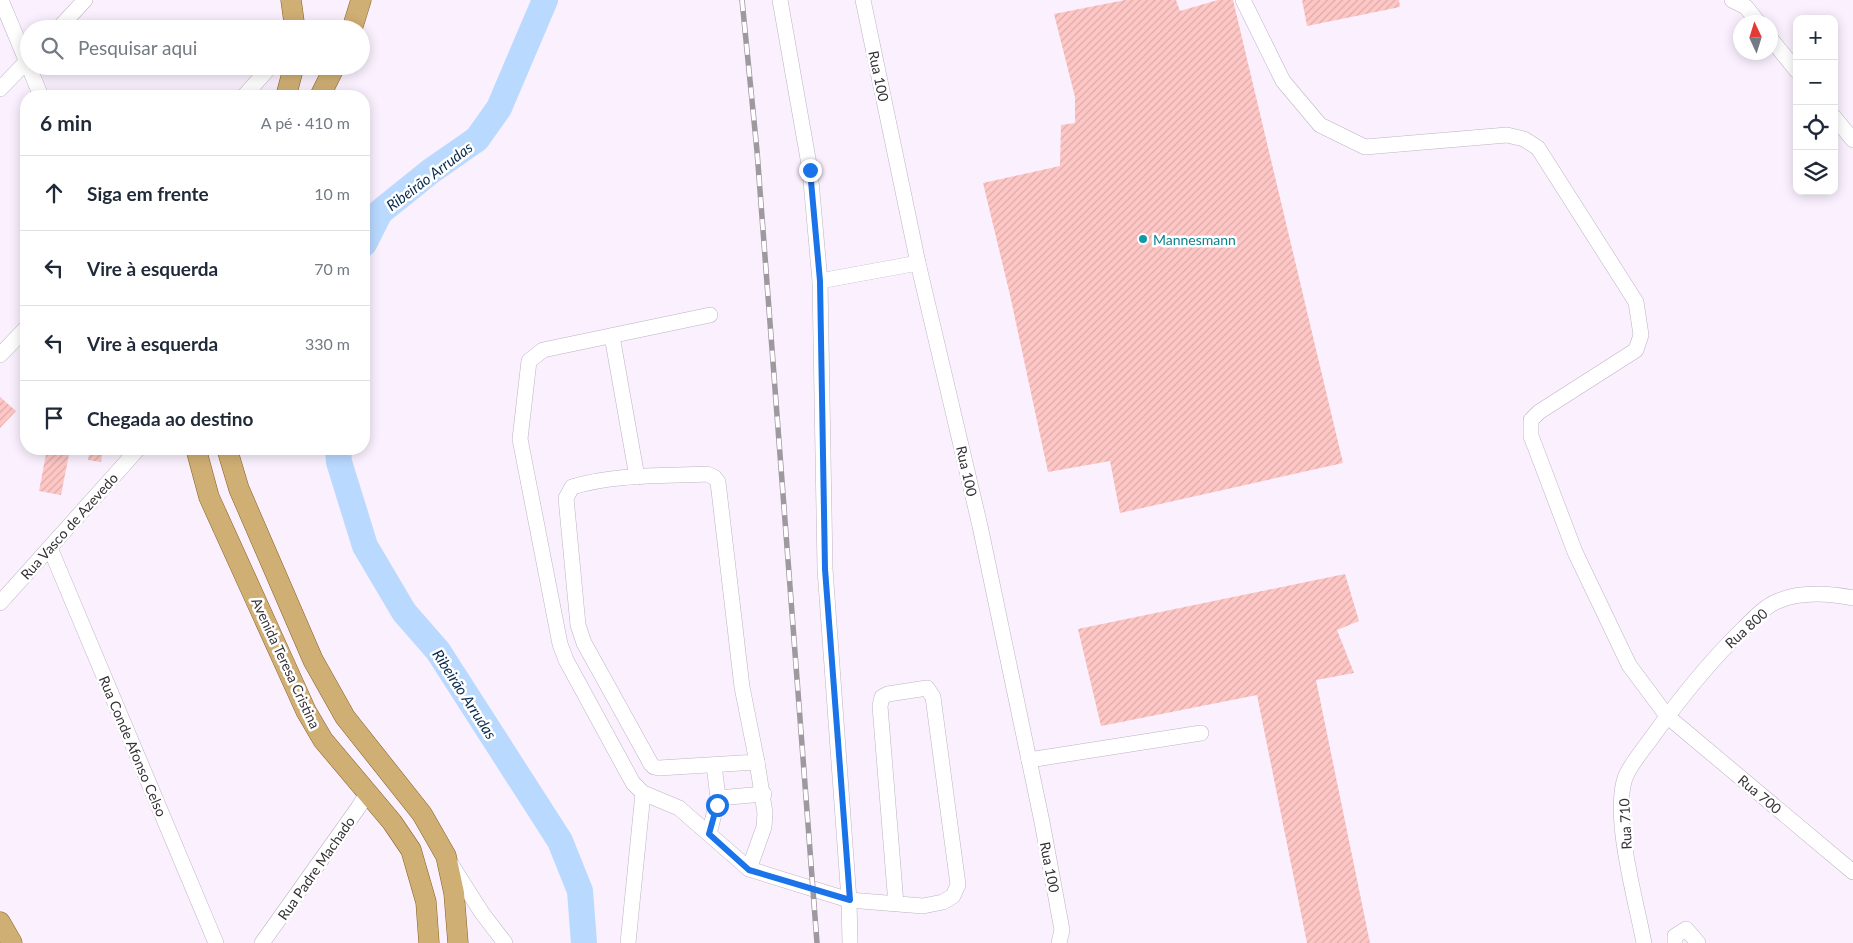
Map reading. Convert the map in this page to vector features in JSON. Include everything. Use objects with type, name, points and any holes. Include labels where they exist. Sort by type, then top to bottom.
[{"type":"main road","points":[[291,0],[294,20]]},
{"type":"main road","points":[[355,20],[361,0]]},
{"type":"main road","points":[[288,90],[292,75]]},
{"type":"main road","points":[[323,90],[330,75]]},
{"type":"main road","name":"Avenida Teresa Cristina","points":[[198,455],[209,497],[306,711],[323,740],[368,792],[411,850],[426,902],[429,943]]},
{"type":"main road","name":"Avenida Teresa Cristina","points":[[229,455],[239,489],[313,660],[345,717],[422,814],[446,856],[454,893],[458,943]]},
{"type":"main road","points":[[0,922],[12,943]]},
{"type":"street","points":[[2,0],[20,44]]},
{"type":"street","points":[[66,20],[85,0]]},
{"type":"street","points":[[780,0],[810,170],[820,281],[825,569],[850,900],[850,943]]},
{"type":"street","name":"Rua 100","points":[[863,0],[918,263],[982,536],[1029,760],[1062,930],[1059,943]]},
{"type":"street","name":"Rua 700","points":[[1243,0],[1283,81],[1320,125],[1364,147],[1507,135],[1524,138],[1538,148],[1636,302],[1641,334],[1636,350],[1540,412],[1531,420],[1531,436],[1575,552],[1628,665],[1667,716],[1853,872]]},
{"type":"street","points":[[1732,0],[1746,7],[1752,15]]},
{"type":"street","points":[[1778,48],[1793,66]]},
{"type":"street","points":[[0,89],[20,68]]},
{"type":"street","points":[[32,75],[38,90]]},
{"type":"street","points":[[249,90],[263,75]]},
{"type":"street","points":[[1838,121],[1850,134]]},
{"type":"street","points":[[820,281],[918,263]]},
{"type":"street","points":[[710,315],[544,350],[529,361],[520,439],[560,644],[566,660],[632,783],[643,794],[679,808],[749,870],[850,900],[896,904],[923,906],[943,902],[953,896],[958,885],[933,697],[927,688],[888,694],[882,697],[880,706],[896,904]]},
{"type":"street","points":[[0,355],[20,334]]},
{"type":"street","points":[[612,336],[637,477]]},
{"type":"street","name":"Rua Vasco de Azevedo","points":[[0,603],[133,455]]},
{"type":"street","points":[[749,870],[764,827],[764,794],[742,687],[718,482],[714,477],[707,474],[637,477],[583,483],[572,487],[566,498],[578,625],[584,643],[654,768],[757,762]]},
{"type":"street","name":"Rua Conde Afonso Celso","points":[[50,548],[216,943]]},
{"type":"street","name":"Rua 800","points":[[1667,716],[1724,648],[1756,617],[1777,601],[1799,595],[1830,594],[1853,598]]},
{"type":"street","name":"Rua 710","points":[[1644,943],[1623,836],[1621,805],[1625,778],[1667,716]]},
{"type":"street","points":[[1029,760],[1200,733]]},
{"type":"street","points":[[709,834],[718,798],[714,765]]},
{"type":"street","name":"Rua Padre Machado","points":[[262,943],[368,792]]},
{"type":"street","points":[[628,943],[643,794]]},
{"type":"street","points":[[718,798],[764,794]]},
{"type":"street","points":[[446,856],[482,913],[505,943]]},
{"type":"street","points":[[1675,943],[1675,936],[1686,929],[1698,943]]},
{"type":"building","name":"Mannesmann","points":[[1125,0],[1176,0],[1180,11],[1218,0],[1233,0],[1343,463],[1120,513],[1110,461],[1048,472],[1010,295],[983,183],[1060,166],[1061,125],[1075,123],[1075,97],[1054,14]]},
{"type":"building","points":[[1302,0],[1399,0],[1400,7],[1307,26]]},
{"type":"building","points":[[0,397],[16,411],[0,428]]},
{"type":"building","points":[[46,455],[69,455],[61,495],[39,491]]},
{"type":"building","points":[[89,455],[102,455],[101,462],[88,460]]},
{"type":"building","points":[[1345,574],[1359,621],[1337,630],[1354,673],[1316,680],[1370,943],[1307,943],[1257,695],[1101,726],[1078,629]]},
{"type":"waterway","name":"Ribeirão Arrudas","points":[[370,232],[380,212],[431,171],[477,139],[499,108],[545,0]]},
{"type":"waterway","name":"Ribeirão Arrudas","points":[[338,455],[365,546],[404,612],[438,651],[560,841],[580,891],[584,943]]},
{"type":"railway","points":[[742,0],[757,151],[817,943]]},
{"type":"place","name":"Mannesmann","points":[[1143,239]]},
{"type":"route","points":[[717,805],[709,834],[749,870],[850,900],[825,569],[820,281],[810,170]]}]
